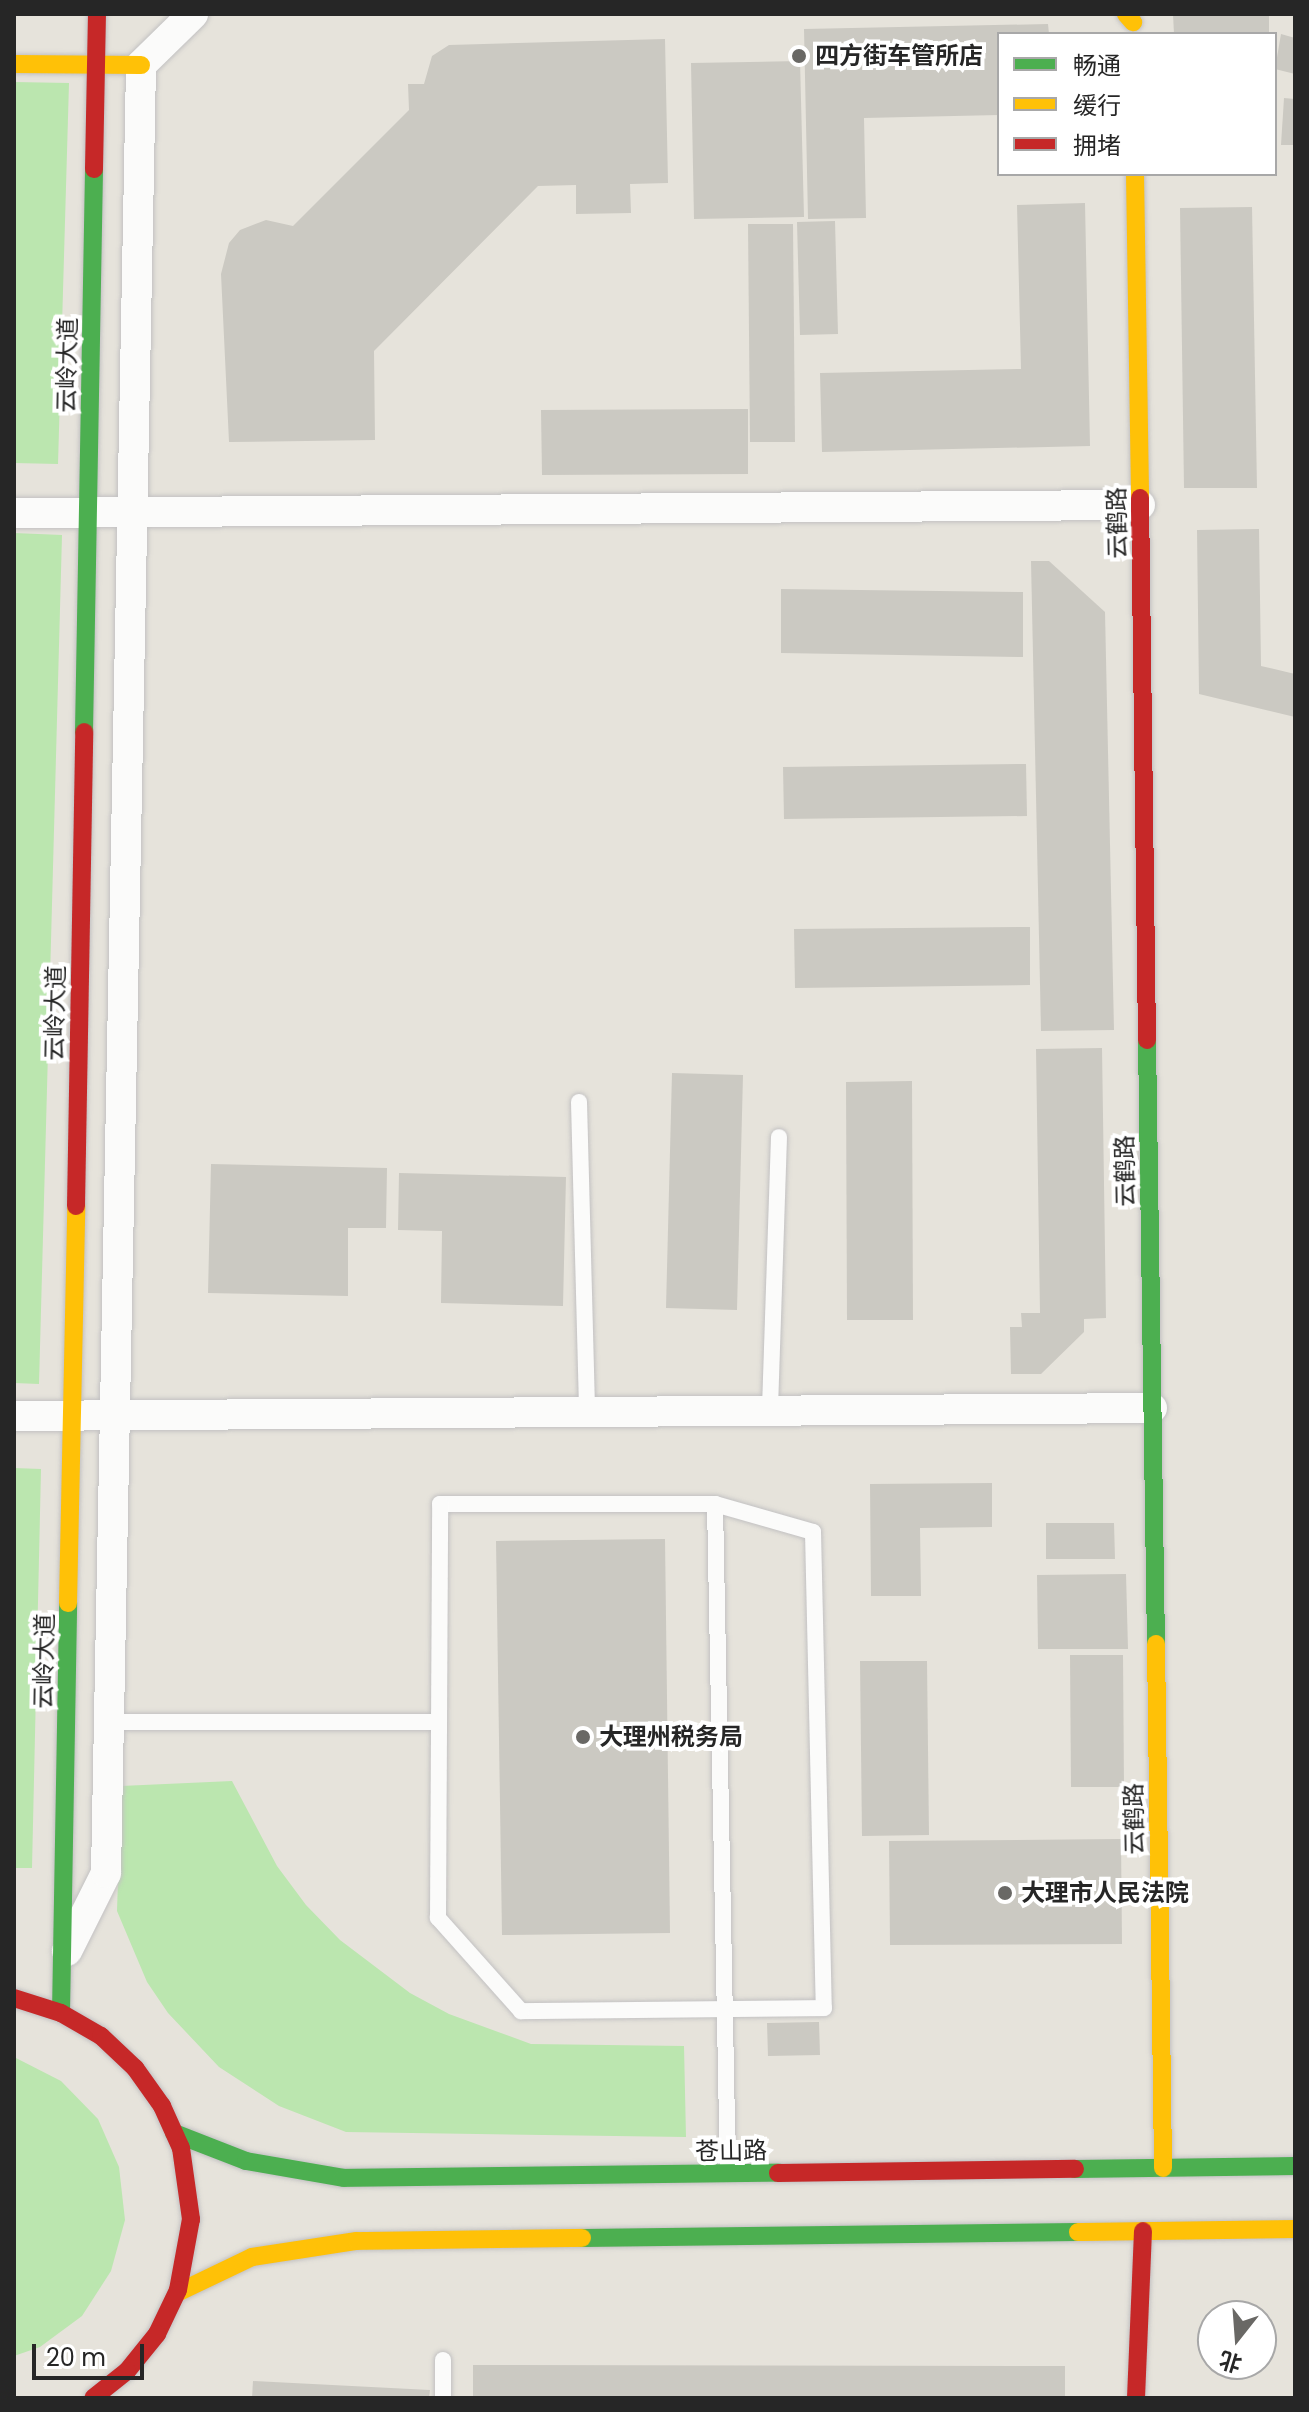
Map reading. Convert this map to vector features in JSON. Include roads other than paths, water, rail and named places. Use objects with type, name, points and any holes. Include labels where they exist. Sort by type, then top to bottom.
[{"type":"street","name":"云岭大道","points":[[61,2013],[97,14]]},
{"type":"street","points":[[14,64],[141,65],[193,14]]},
{"type":"street","points":[[62,1960],[106,1873],[141,65]]},
{"type":"street","name":"云鹤路","points":[[1135,176],[1163,2168]]},
{"type":"street","points":[[14,513],[1140,505]]},
{"type":"street","points":[[14,1416],[770,1408],[1152,1408]]},
{"type":"street","points":[[14,1998],[61,2013],[101,2036],[135,2068],[174,2133],[191,2219],[177,2293],[157,2334],[127,2371],[93,2398]]},
{"type":"street","name":"苍山路","points":[[174,2133],[246,2161],[344,2178],[1295,2166]]},
{"type":"street","points":[[177,2293],[252,2257],[357,2241],[1295,2229]]},
{"type":"street","points":[[1136,2398],[1143,2231]]},
{"type":"lane","points":[[579,1102],[587,1410]]},
{"type":"lane","points":[[770,1408],[779,1137]]},
{"type":"lane","points":[[440,1504],[715,1504],[813,1532],[824,2008],[521,2011],[438,1918],[437,1722],[440,1504]]},
{"type":"lane","points":[[715,1504],[728,2175]]},
{"type":"lane","points":[[109,1722],[437,1722]]},
{"type":"lane","points":[[443,2360],[443,2398]]},
{"type":"place","name":"四方街车管所店","points":[[799,56]]},
{"type":"place","name":"大理州税务局","points":[[583,1737]]},
{"type":"place","name":"大理市人民法院","points":[[1005,1893]]}]
